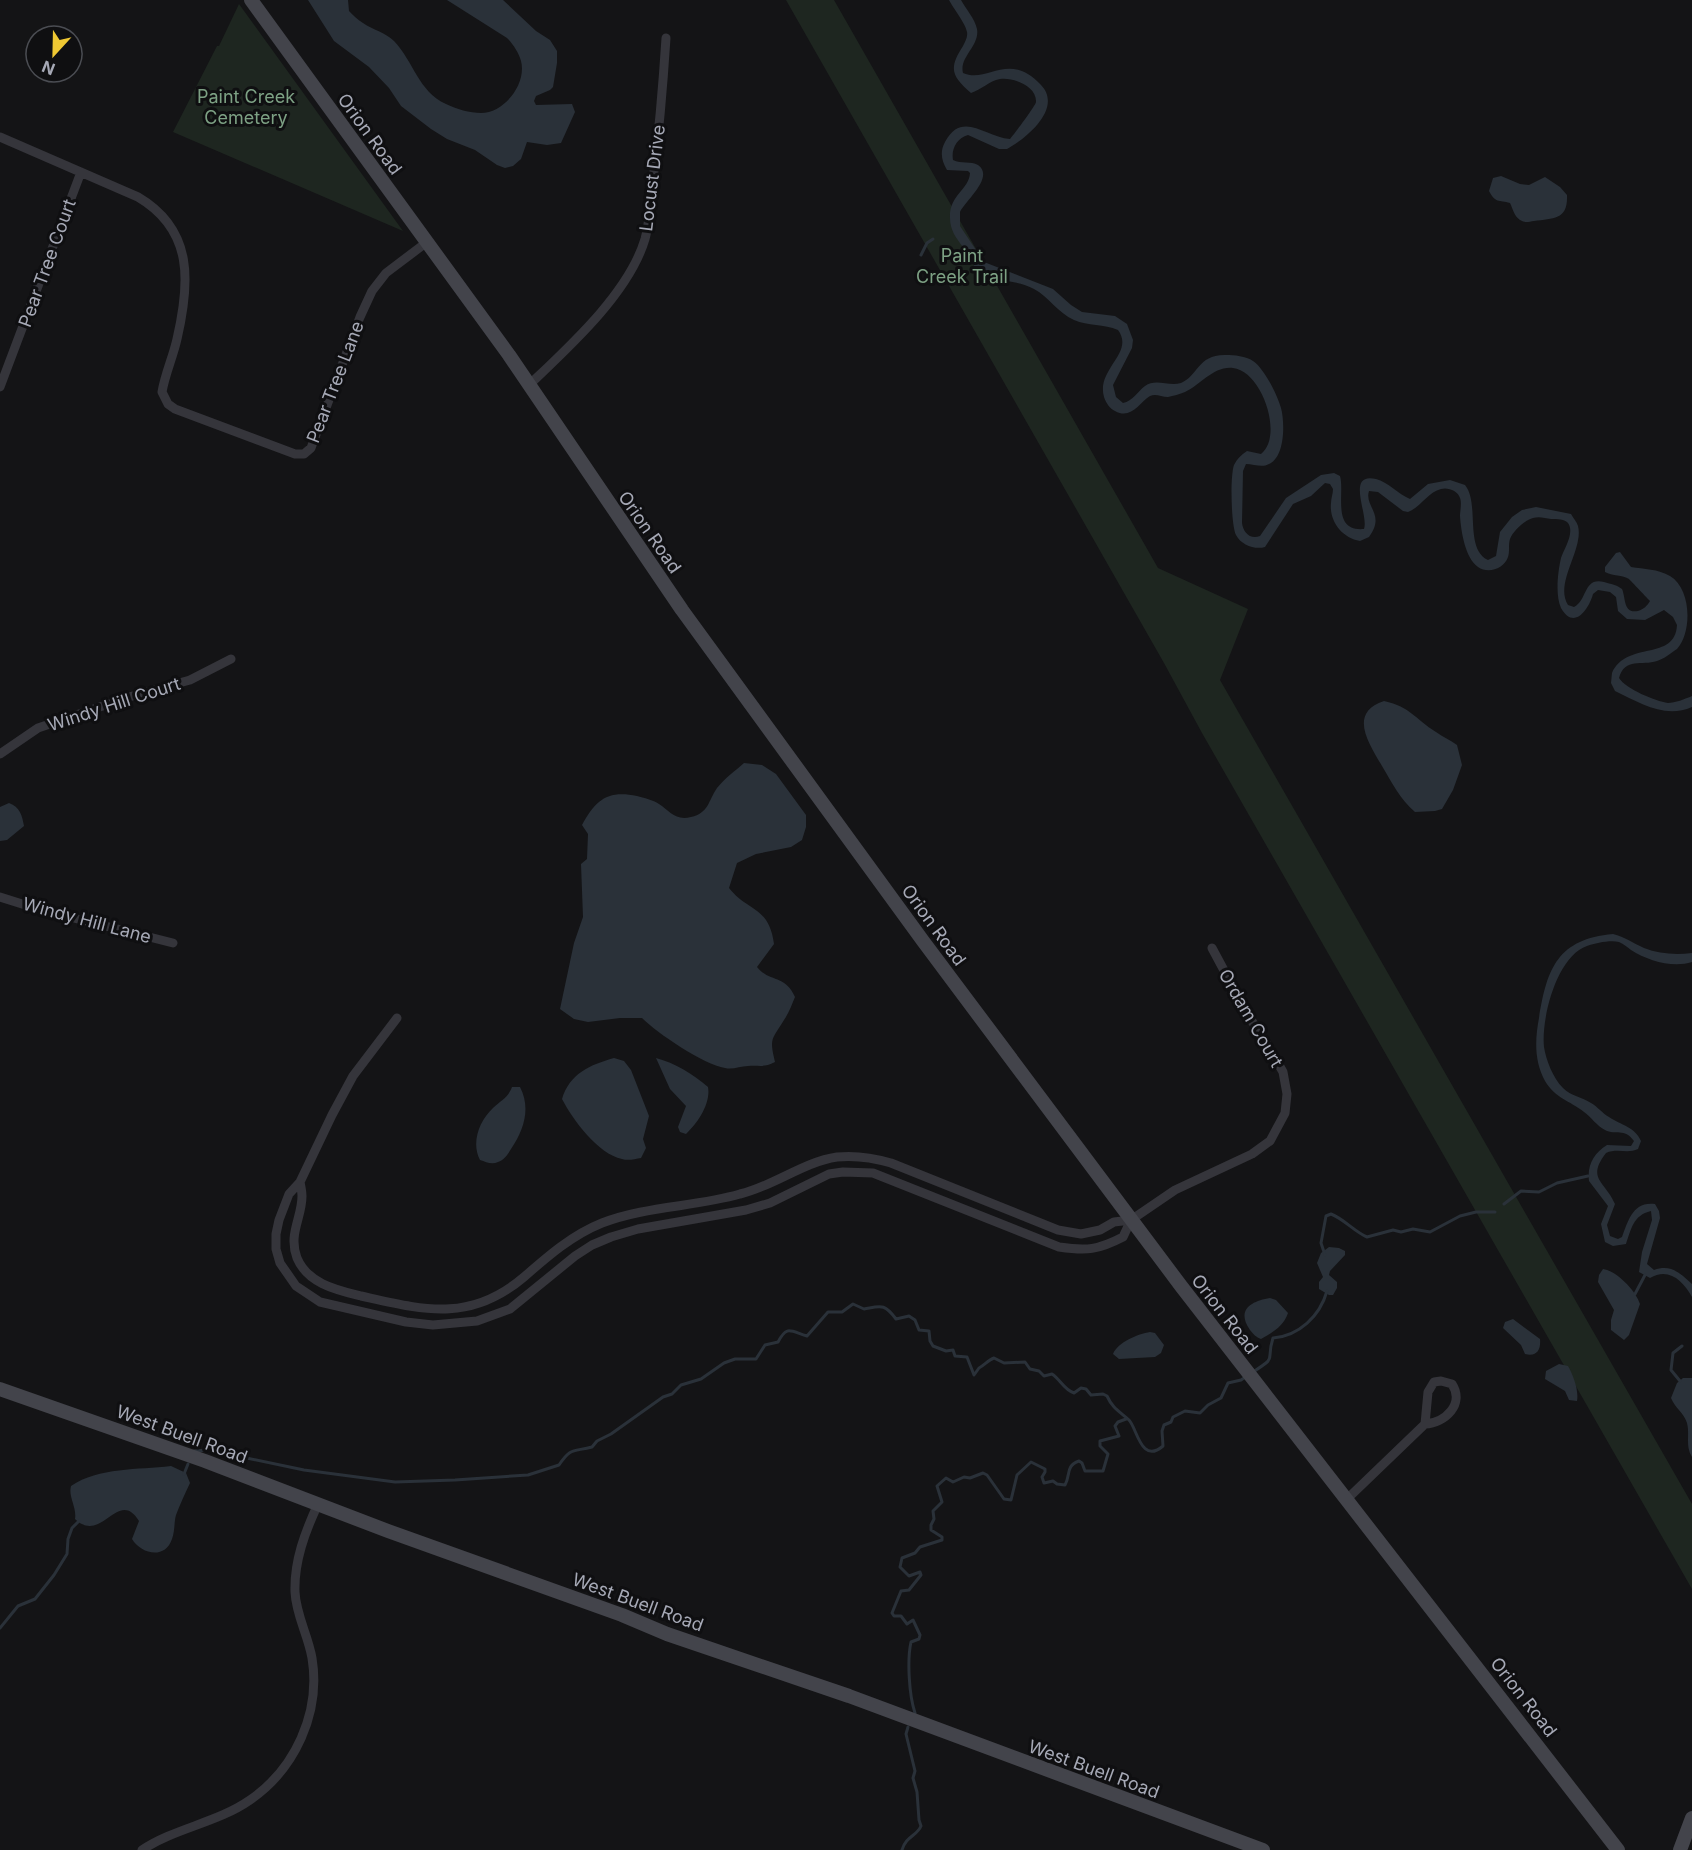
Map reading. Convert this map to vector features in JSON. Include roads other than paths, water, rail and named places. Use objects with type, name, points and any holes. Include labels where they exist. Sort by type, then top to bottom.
[{"type":"main road","name":"Orion Road","points":[[251,0],[529,385],[606,501],[713,653],[930,950],[1131,1220],[1618,1850]]},
{"type":"main road","name":"West Buell Road","points":[[0,1389],[195,1458],[622,1615],[667,1634],[849,1696],[1263,1850]]},
{"type":"main road","points":[[1680,1850],[1692,1818]]},
{"type":"street","name":"Locust Drive","points":[[529,385],[579,338],[614,296],[635,262],[645,239],[657,145],[666,38]]},
{"type":"street","name":"Pear Tree Lane","points":[[0,137],[153,205],[175,232],[182,249],[186,276],[185,299],[177,341],[162,392],[168,404],[175,409],[295,454],[304,454],[311,448],[372,291],[386,273],[427,242]]},
{"type":"street","name":"Pear Tree Court","points":[[0,387],[81,172]]},
{"type":"street","name":"Windy Hill Court","points":[[0,754],[38,728],[129,697],[182,683],[231,659]]},
{"type":"street","name":"Windy Hill Lane","points":[[0,897],[38,909],[173,943]]},
{"type":"street","name":"Ordam Court","points":[[1131,1220],[1175,1190],[1252,1154],[1270,1141],[1285,1113],[1287,1094],[1283,1072],[1248,1015],[1212,948]]},
{"type":"street","points":[[397,1018],[353,1076],[300,1182],[289,1194],[276,1234],[276,1249],[287,1275],[296,1286],[320,1302],[400,1321],[433,1325],[455,1325],[494,1317],[510,1309],[559,1268],[588,1248],[611,1237],[638,1229],[711,1217],[770,1203],[829,1174],[856,1172],[880,1175],[1059,1247],[1084,1251],[1107,1245],[1123,1237],[1131,1220]]},
{"type":"street","points":[[300,1182],[302,1197],[294,1228],[294,1240],[298,1260],[307,1273],[321,1283],[342,1291],[429,1310],[453,1309],[486,1302],[501,1295],[578,1234],[604,1222],[632,1214],[708,1201],[762,1188],[812,1164],[838,1157],[870,1157],[886,1161],[1058,1230],[1081,1234],[1100,1230],[1114,1222],[1131,1220]]},
{"type":"street","points":[[880,1175],[886,1161]]},
{"type":"street","points":[[708,1201],[711,1217]]},
{"type":"street","points":[[1027,1234],[1033,1221]]},
{"type":"street","points":[[1087,1233],[1092,1249]]},
{"type":"street","points":[[578,1234],[588,1248]]},
{"type":"street","points":[[400,1321],[403,1305]]},
{"type":"street","points":[[1346,1500],[1425,1424],[1430,1387],[1434,1382],[1452,1384],[1457,1393],[1455,1406],[1448,1415],[1431,1424],[1425,1424]]},
{"type":"street","points":[[142,1850],[250,1800],[281,1771],[302,1740],[309,1721],[314,1674],[312,1656],[295,1594],[296,1571],[306,1531],[318,1504]]},
{"type":"waterway","points":[[921,255],[927,243],[933,239]]},
{"type":"waterway","points":[[1504,1204],[1521,1191],[1539,1192],[1557,1183],[1588,1176]]},
{"type":"waterway","points":[[1325,1255],[1321,1243],[1326,1216],[1331,1214],[1367,1237],[1393,1230],[1401,1232],[1413,1229],[1430,1232],[1460,1216],[1476,1212],[1495,1212]]},
{"type":"waterway","points":[[1635,1294],[1645,1275]]},
{"type":"waterway","points":[[1253,1372],[1269,1360],[1273,1338],[1291,1333],[1307,1323],[1319,1309],[1327,1291]]},
{"type":"waterway","points":[[194,1451],[208,1450],[304,1470],[395,1482],[528,1475],[559,1465],[573,1451],[592,1447],[597,1441],[611,1434],[663,1397],[672,1394],[681,1385],[701,1379],[724,1363],[735,1359],[756,1359],[765,1345],[778,1342],[787,1331],[807,1336],[828,1312],[842,1312],[853,1304],[864,1309],[885,1308],[896,1319],[909,1316],[915,1320],[919,1330],[929,1331],[933,1346],[946,1351],[953,1350],[955,1356],[967,1357],[974,1375],[979,1368],[994,1358],[1004,1363],[1025,1362],[1030,1369],[1039,1371],[1044,1376],[1052,1374],[1074,1393],[1081,1388],[1086,1389],[1091,1395],[1103,1394],[1129,1420],[1141,1443],[1150,1451],[1156,1451],[1163,1446],[1164,1425],[1171,1422],[1173,1417],[1185,1411],[1200,1413],[1208,1405],[1221,1398],[1228,1383],[1247,1376]]},
{"type":"waterway","points":[[1680,1381],[1671,1370],[1673,1353],[1682,1346]]},
{"type":"waterway","points":[[915,1713],[910,1687],[909,1658],[911,1642],[919,1639],[920,1635],[913,1620],[907,1624],[901,1616],[894,1616],[892,1613],[901,1591],[909,1590],[921,1575],[920,1572],[909,1576],[900,1567],[902,1558],[915,1553],[920,1547],[942,1540],[942,1537],[931,1530],[934,1519],[933,1511],[942,1502],[937,1486],[946,1478],[953,1482],[983,1473],[987,1475],[1004,1499],[1011,1500],[1017,1475],[1031,1462],[1045,1469],[1042,1477],[1044,1483],[1053,1481],[1065,1485],[1070,1468],[1079,1461],[1085,1471],[1103,1471],[1108,1454],[1100,1446],[1100,1441],[1119,1436],[1115,1426],[1126,1419]]},
{"type":"waterway","points":[[184,1474],[188,1464]]},
{"type":"waterway","points":[[0,1628],[18,1606],[35,1599],[54,1575],[67,1554],[68,1539],[72,1528],[79,1521]]},
{"type":"waterway","points":[[902,1850],[906,1842],[921,1826],[913,1778],[915,1771],[906,1734],[908,1727]]},
{"type":"park label","name":"Paint Creek Cemetery","points":[[246,106]]},
{"type":"park label","name":"Paint Creek Trail","points":[[962,265]]}]
